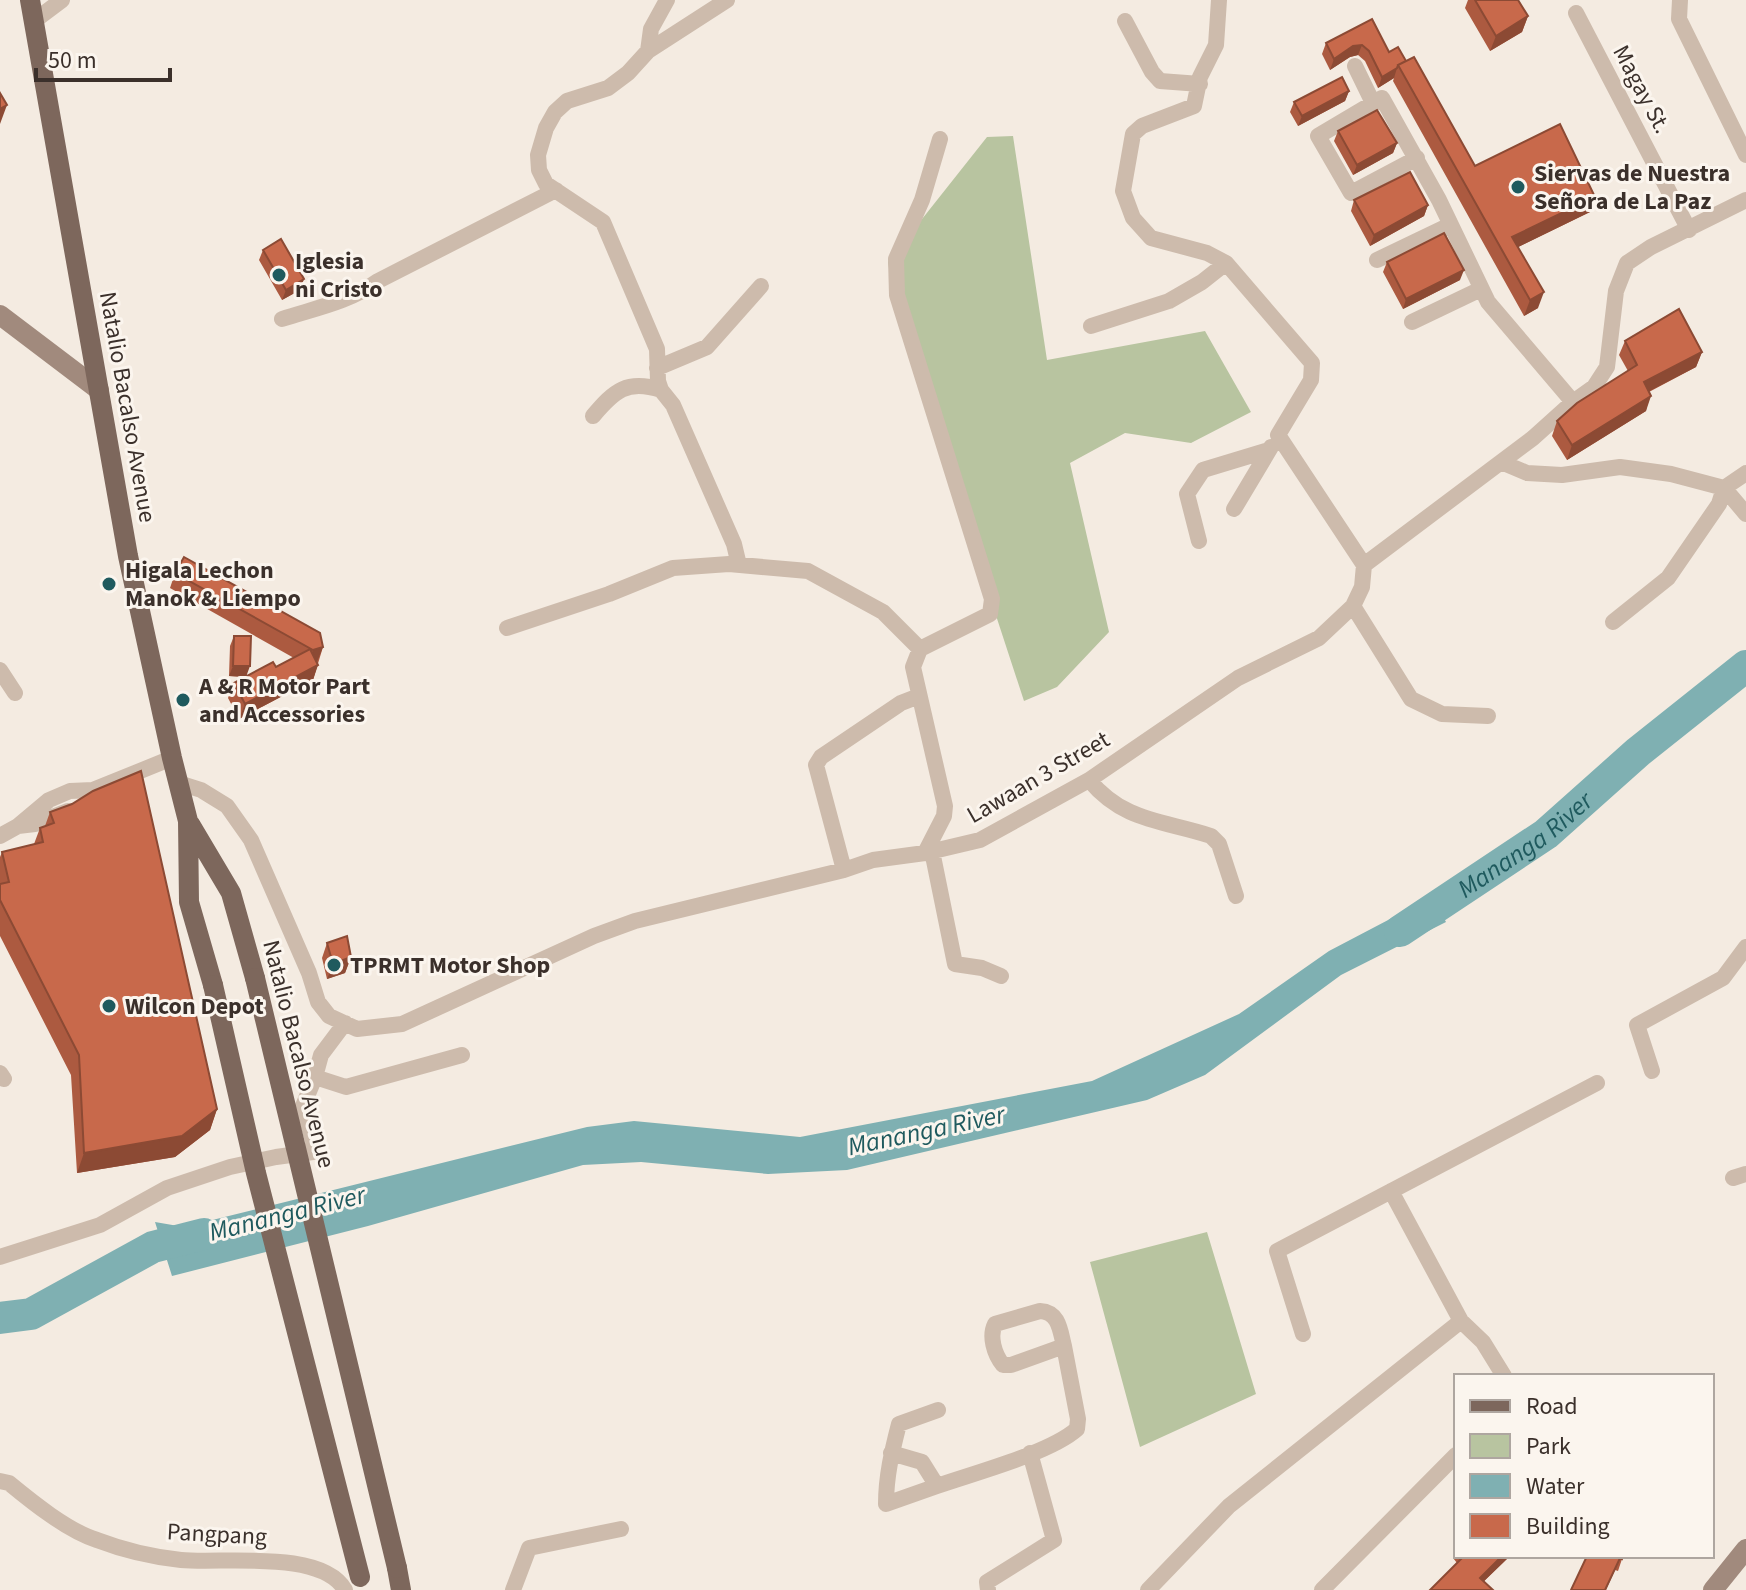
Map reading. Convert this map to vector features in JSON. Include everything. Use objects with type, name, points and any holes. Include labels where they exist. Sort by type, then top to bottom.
[{"type":"main road","name":"Natalio Bacalso Avenue","points":[[30,0],[128,556],[188,821],[189,902],[213,985],[356,1586]]},
{"type":"main road","name":"Natalio Bacalso Avenue","points":[[188,821],[231,893],[255,978],[401,1590]]},
{"type":"street","points":[[34,21],[62,0]]},
{"type":"street","points":[[648,51],[651,29],[667,0]]},
{"type":"street","points":[[727,0],[648,51],[628,73],[608,88],[567,101],[555,112],[546,128],[538,155],[539,170],[546,184],[603,222],[657,349],[661,390],[673,405],[734,544],[739,565]]},
{"type":"street","points":[[1219,0],[1216,45],[1200,77],[1194,106],[1142,126],[1133,134],[1123,191],[1133,218],[1151,238],[1207,253],[1226,263],[1312,363],[1311,380],[1234,509]]},
{"type":"street","points":[[1680,0],[1679,19],[1746,155]]},
{"type":"street","name":"Magay St.","points":[[1576,13],[1689,230]]},
{"type":"street","points":[[1125,21],[1160,81],[1200,84]]},
{"type":"street","points":[[1355,66],[1373,103]]},
{"type":"street","points":[[1417,158],[1351,193],[1318,136],[1382,98],[1417,158],[1488,302],[1573,402]]},
{"type":"street","points":[[940,139],[922,200],[896,259],[897,295],[992,599],[990,614],[920,649],[913,667],[945,806],[929,852],[955,964],[982,968],[1001,976]]},
{"type":"street","points":[[282,319],[360,294],[378,281],[556,190]]},
{"type":"street","points":[[1364,565],[1594,387],[1607,367],[1616,291],[1627,263],[1651,247],[1746,200]]},
{"type":"street","points":[[1377,260],[1450,225]]},
{"type":"street","points":[[1091,326],[1169,301],[1202,282],[1226,263]]},
{"type":"street","points":[[657,368],[707,347],[761,286]]},
{"type":"street","points":[[1412,322],[1481,289]]},
{"type":"street","points":[[0,315],[99,390]]},
{"type":"street","points":[[593,416],[612,393],[626,387],[647,385],[661,390]]},
{"type":"street","points":[[1278,435],[1364,565],[1362,587],[1353,606],[1411,699],[1442,714],[1488,716]]},
{"type":"street","points":[[1199,541],[1187,494],[1203,470],[1269,450]]},
{"type":"street","points":[[1501,462],[1527,473],[1562,475],[1620,467],[1640,468],[1724,488],[1746,514]]},
{"type":"street","points":[[1613,622],[1668,578],[1713,513],[1724,488],[1746,473]]},
{"type":"street","points":[[507,628],[609,594],[673,568],[739,565],[808,571],[883,612],[920,649]]},
{"type":"street","name":"Lawaan 3 Street","points":[[345,1023],[357,1029],[402,1024],[594,936],[635,921],[844,870],[873,860],[929,852],[980,840],[1089,780],[1238,678],[1319,638],[1353,606]]},
{"type":"street","points":[[0,670],[15,693]]},
{"type":"street","points":[[844,870],[816,765],[821,757],[878,718],[919,696]]},
{"type":"street","points":[[0,836],[18,826],[63,815],[93,790],[172,758]]},
{"type":"street","points":[[1089,780],[1104,798],[1121,810],[1211,836],[1219,844],[1236,896]]},
{"type":"street","points":[[0,1257],[100,1225],[140,1206],[167,1188],[217,1171],[313,1152],[303,1106],[321,1055],[345,1023],[329,1016],[318,1002],[309,973],[251,840],[227,806],[201,790],[179,783]]},
{"type":"street","points":[[1652,1071],[1637,1025],[1723,978],[1746,947]]},
{"type":"street","points":[[315,1077],[346,1087],[462,1055]]},
{"type":"street","points":[[1303,1334],[1277,1251],[1597,1083]]},
{"type":"street","points":[[1391,1191],[1461,1321],[1483,1342],[1503,1374]]},
{"type":"street","points":[[938,1410],[899,1424],[886,1479],[886,1504],[1068,1437],[1077,1429],[1078,1419],[1064,1346],[1056,1317],[1049,1311],[1040,1311],[995,1324],[992,1330],[1003,1365],[1064,1346]]},
{"type":"street","points":[[1148,1590],[1229,1506],[1461,1321]]},
{"type":"street","points":[[891,1453],[922,1462],[937,1486]]},
{"type":"street","points":[[988,1590],[987,1582],[1054,1540],[1030,1453]]},
{"type":"street","points":[[1322,1590],[1454,1457]]},
{"type":"street","name":"Pangpang","points":[[0,1481],[9,1483],[56,1518],[94,1540],[182,1560],[288,1563],[356,1586]]},
{"type":"street","points":[[513,1590],[529,1548],[621,1529]]},
{"type":"street","points":[[1713,1590],[1746,1549]]},
{"type":"green space","points":[[1013,136],[1047,360],[1205,331],[1251,412],[1191,443],[1125,433],[1070,463],[1109,632],[1057,687],[1024,701],[896,310],[888,262],[987,137]]},
{"type":"green space","points":[[1207,1232],[1256,1394],[1140,1447],[1090,1262]]},
{"type":"water","points":[[1432,897],[1446,922],[1341,975],[1205,1075],[1147,1100],[847,1170],[768,1174],[641,1162],[583,1165],[368,1226],[172,1276],[155,1222],[184,1227],[587,1127],[634,1121],[800,1137],[1092,1081],[1239,1014],[1329,951]]},
{"type":"building","points":[[1475,0],[1518,0],[1528,16],[1496,36]]},
{"type":"building","points":[[1372,19],[1389,52],[1398,47],[1406,61],[1382,77],[1369,51],[1362,45],[1353,46],[1334,59],[1326,43]]},
{"type":"building","points":[[1414,57],[1475,166],[1560,124],[1595,197],[1512,237],[1544,292],[1530,300],[1398,65]]},
{"type":"building","points":[[1342,77],[1349,91],[1302,116],[1294,102]]},
{"type":"building","points":[[0,93],[7,105],[0,109]]},
{"type":"building","points":[[1377,110],[1397,143],[1357,165],[1338,131]]},
{"type":"building","points":[[1410,172],[1428,205],[1374,235],[1354,200]]},
{"type":"building","points":[[1444,233],[1464,270],[1406,299],[1387,262]]},
{"type":"building","points":[[281,239],[304,279],[286,290],[263,250]]},
{"type":"building","points":[[1679,309],[1702,352],[1644,382],[1651,396],[1572,445],[1557,421],[1577,403],[1637,365],[1625,341]]},
{"type":"building","points":[[184,557],[320,633],[323,647],[313,650],[175,573]]},
{"type":"building","points":[[234,636],[251,636],[250,666],[233,666]]},
{"type":"building","points":[[310,649],[318,665],[245,704],[234,683],[273,662],[276,667]]},
{"type":"building","name":"Wilcon Depot","points":[[141,771],[217,1109],[182,1136],[84,1153],[79,1055],[0,900],[0,884],[9,882],[2,852],[43,842],[40,828],[54,823],[50,812]]},
{"type":"building","points":[[347,936],[351,957],[333,964],[327,943]]},
{"type":"building","points":[[1462,1558],[1500,1558],[1480,1578],[1493,1590],[1430,1590]]},
{"type":"building","points":[[1586,1558],[1620,1558],[1605,1590],[1571,1590]]},
{"type":"waterway","name":"Mananga River","points":[[1400,931],[1546,834],[1638,752],[1746,666]]},
{"type":"waterway","name":"Mananga River","points":[[0,1318],[31,1314],[153,1247],[204,1234]]},
{"type":"place","name":"Siervas de Nuestra Señora de La Paz","points":[[1518,187]]},
{"type":"place","name":"Iglesia ni Cristo","points":[[279,275]]},
{"type":"place","name":"Higala Lechon Manok & Liempo","points":[[109,584]]},
{"type":"place","name":"A & R Motor Part and Accessories","points":[[183,700]]},
{"type":"place","name":"TPRMT Motor Shop","points":[[334,965]]},
{"type":"place","name":"Wilcon Depot","points":[[109,1006]]}]
